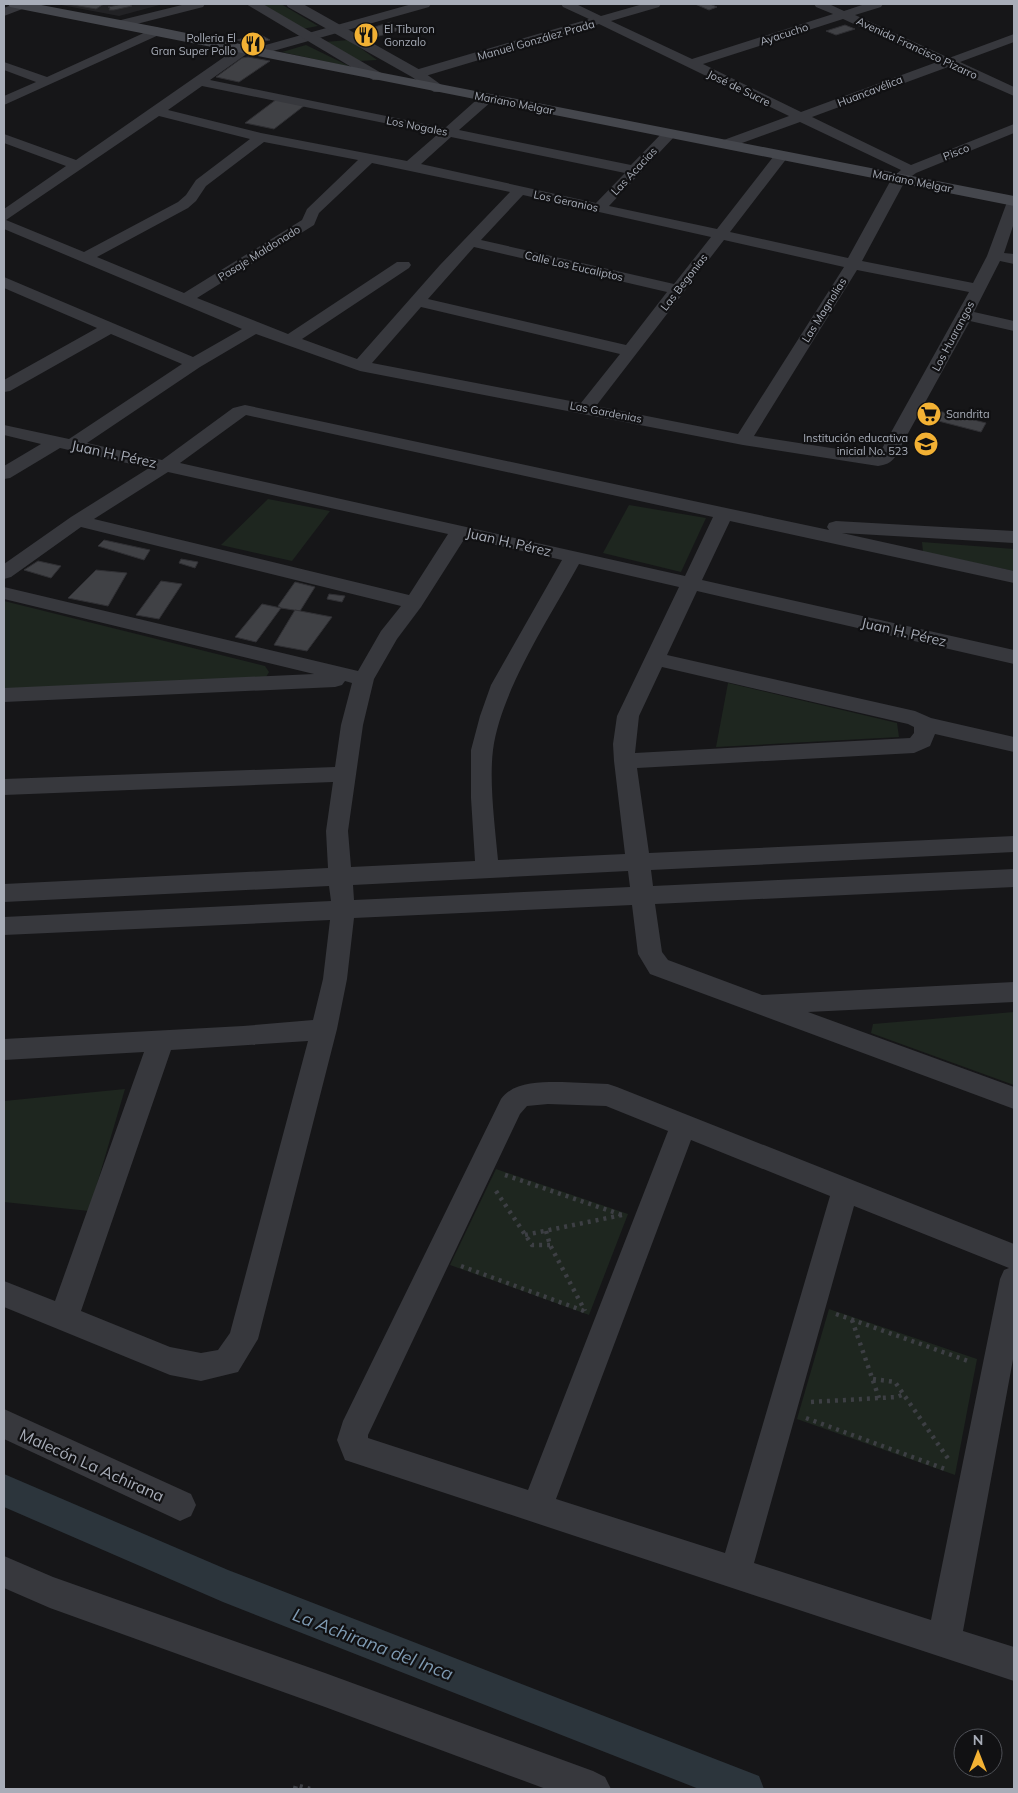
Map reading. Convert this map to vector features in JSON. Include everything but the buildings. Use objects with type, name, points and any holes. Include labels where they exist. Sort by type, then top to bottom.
[{"type":"main road","name":"Mariano Melgar","points":[[18,4],[669,134],[782,155],[905,174],[1014,202]]},
{"type":"street","points":[[4,12],[18,4]]},
{"type":"street","points":[[121,24],[199,4]]},
{"type":"street","points":[[253,4],[378,77]]},
{"type":"street","points":[[293,4],[417,74],[439,89]]},
{"type":"street","points":[[4,216],[154,111],[250,50],[309,37],[425,4]]},
{"type":"street","name":"José de Sucre","points":[[567,4],[800,118],[905,174]]},
{"type":"street","name":"Manuel González Prada","points":[[417,74],[655,4]]},
{"type":"street","name":"Avenida Francisco Pizarro","points":[[820,4],[1014,92]]},
{"type":"street","name":"Ayacucho","points":[[691,64],[877,4]]},
{"type":"street","points":[[4,101],[157,31]]},
{"type":"street","name":"Huancavélica","points":[[726,144],[1014,38]]},
{"type":"street","points":[[356,65],[372,64],[387,57]]},
{"type":"street","points":[[4,66],[46,81]]},
{"type":"street","name":"Los Nogales","points":[[201,82],[633,170]]},
{"type":"street","points":[[410,166],[488,98]]},
{"type":"street","name":"Los Geranios","points":[[154,111],[260,137],[410,166],[853,264],[978,289]]},
{"type":"street","name":"Pisco","points":[[905,174],[1014,128]]},
{"type":"street","name":"Las Acacias","points":[[599,208],[669,134]]},
{"type":"street","points":[[86,257],[183,205],[191,198],[201,183],[260,137]]},
{"type":"street","points":[[4,138],[76,165]]},
{"type":"street","name":"Las Begonias","points":[[586,408],[782,155]]},
{"type":"street","name":"Pasaje Maldonado","points":[[186,298],[309,222],[312,212],[368,159]]},
{"type":"street","name":"Las Magnolias","points":[[743,440],[853,264],[905,174]]},
{"type":"street","points":[[360,366],[417,301],[519,191]]},
{"type":"street","name":"Los Huarangos","points":[[878,461],[886,457],[965,315],[994,256],[1014,202]]},
{"type":"street","name":"Las Gardenias","points":[[4,224],[255,328],[360,366],[586,408],[743,440],[878,461]]},
{"type":"street","name":"Calle Los Eucaliptos","points":[[471,242],[677,290]]},
{"type":"street","points":[[994,256],[1014,259]]},
{"type":"street","points":[[290,340],[403,265]]},
{"type":"street","points":[[4,282],[194,363]]},
{"type":"street","points":[[12,300],[27,292]]},
{"type":"street","points":[[417,301],[630,351]]},
{"type":"street","points":[[965,315],[1014,326]]},
{"type":"street","points":[[4,388],[109,328]]},
{"type":"street","points":[[4,474],[65,443],[194,363],[255,328]]},
{"type":"street","points":[[4,573],[78,521],[166,465],[239,412],[245,410],[1014,577]]},
{"type":"street","name":"Juan H. Pérez","points":[[4,430],[460,530],[1014,657]]},
{"type":"street","points":[[724,514],[628,716],[625,735],[625,760],[650,954],[659,967],[756,1005],[1014,1098]]},
{"type":"street","points":[[78,521],[414,603]]},
{"type":"street","points":[[770,523],[1014,537]]},
{"type":"street","points":[[4,1294],[170,1361],[201,1367],[227,1362],[243,1339],[336,979],[342,909],[337,831],[352,725],[364,679],[388,636],[414,603],[460,530]]},
{"type":"street","points":[[487,870],[482,798],[482,750],[491,716],[502,684],[574,556]]},
{"type":"street","points":[[4,593],[364,679]]},
{"type":"street","points":[[655,659],[915,718],[924,724],[1014,745]]},
{"type":"street","points":[[4,695],[364,679]]},
{"type":"street","points":[[625,760],[914,744],[922,741],[925,733],[924,724]]},
{"type":"street","points":[[4,787],[344,774]]},
{"type":"street","points":[[4,894],[1014,844]]},
{"type":"street","points":[[4,926],[1014,878]]},
{"type":"street","points":[[756,1005],[1014,992]]},
{"type":"street","points":[[5,1051],[324,1029]]},
{"type":"street","points":[[64,1317],[161,1041]]},
{"type":"street","points":[[1014,1257],[608,1095],[568,1093],[528,1095],[517,1098],[508,1112],[363,1414],[351,1435],[351,1443],[356,1449],[1014,1664]]},
{"type":"street","points":[[537,1508],[683,1125]]},
{"type":"street","points":[[735,1573],[845,1190]]},
{"type":"street","points":[[944,1641],[1014,1279]]},
{"type":"street","name":"Malecón La Achirana","points":[[4,1424],[180,1505]]},
{"type":"street","points":[[4,1572],[50,1592],[325,1690],[593,1789]]},
{"type":"path","points":[[500,1173],[622,1215],[525,1235]]},
{"type":"path","points":[[493,1186],[532,1246],[550,1245]]},
{"type":"path","points":[[458,1264],[585,1312],[550,1245],[546,1231]]},
{"type":"path","points":[[833,1313],[971,1362]]},
{"type":"path","points":[[852,1320],[879,1398]]},
{"type":"path","points":[[873,1379],[895,1382],[950,1460]]},
{"type":"path","points":[[808,1402],[897,1397],[904,1394]]},
{"type":"path","points":[[803,1417],[948,1470]]},
{"type":"path","points":[[295,1789],[296,1785],[310,1789]]},
{"type":"shaded area","points":[[56,4],[163,4],[119,16]]},
{"type":"shaded area","points":[[258,4],[281,4],[318,26],[302,29]]},
{"type":"shaded area","points":[[349,40],[377,60],[359,61],[324,42]]},
{"type":"shaded area","points":[[306,45],[351,67],[282,52]]},
{"type":"shaded area","points":[[268,499],[330,511],[292,561],[221,545]]},
{"type":"shaded area","points":[[629,505],[706,518],[681,572],[603,553]]},
{"type":"shaded area","points":[[922,542],[1014,549],[1014,571],[923,552]]},
{"type":"shaded area","points":[[4,601],[265,666],[269,672],[265,679],[4,689]]},
{"type":"shaded area","points":[[728,683],[897,723],[899,737],[716,747]]},
{"type":"shaded area","points":[[1014,1012],[1014,1085],[871,1033],[873,1024]]},
{"type":"shaded area","points":[[125,1089],[89,1211],[4,1202],[4,1101]]},
{"type":"shaded area","points":[[496,1169],[628,1214],[589,1315],[450,1265]]},
{"type":"shaded area","points":[[829,1309],[977,1359],[955,1475],[797,1419]]},
{"type":"waterway","name":"La Achirana del Inca","points":[[4,1490],[223,1585],[746,1789]]},
{"type":"place","name":"El Tiburon Gonzalo","points":[[366,35]]},
{"type":"place","name":"Polleria El Gran Super Pollo","points":[[253,44]]},
{"type":"place","name":"Sandrita","points":[[929,414]]},
{"type":"place","name":"Institución educativa inicial No. 523","points":[[926,444]]}]
